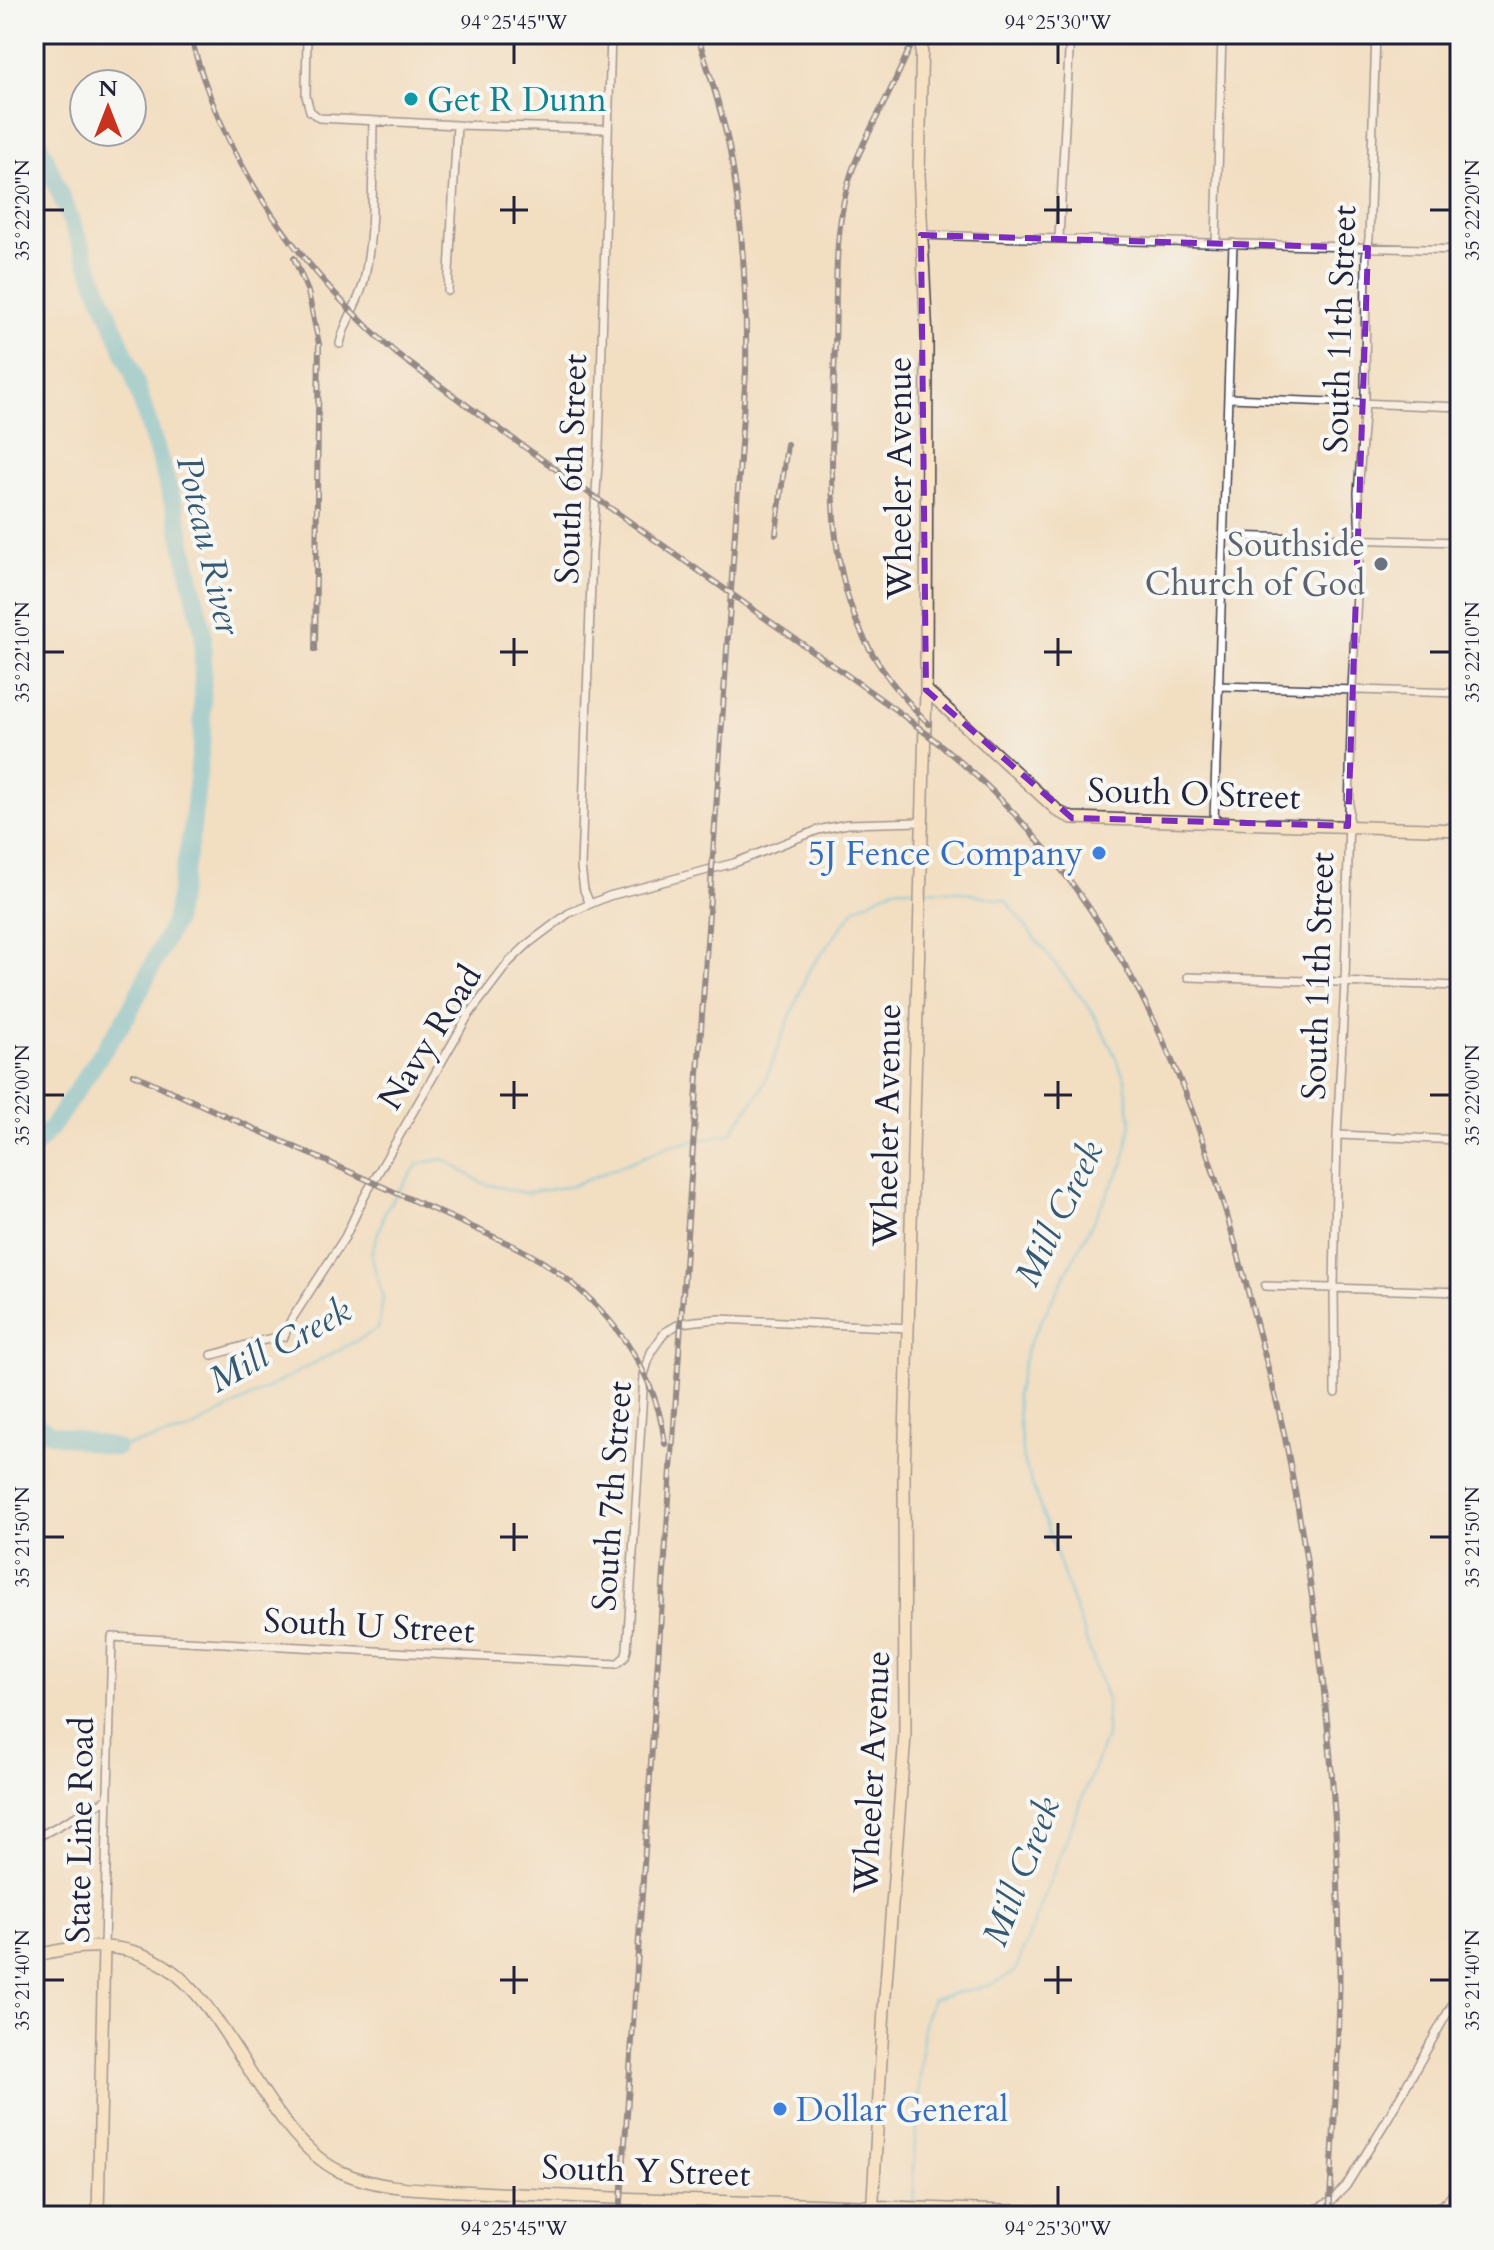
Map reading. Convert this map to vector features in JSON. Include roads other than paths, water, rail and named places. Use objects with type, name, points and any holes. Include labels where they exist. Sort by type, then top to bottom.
[{"type":"main road","name":"Wheeler Avenue","points":[[872,2211],[904,1765],[904,1473],[926,690],[927,367],[919,174],[922,34]]},
{"type":"main road","name":"South O Street","points":[[926,690],[1065,815],[1079,819],[1460,830]]},
{"type":"main road","name":"South Y Street","points":[[34,1956],[104,1946],[132,1950],[172,1969],[206,2006],[286,2125],[324,2162],[354,2177],[394,2186],[522,2195],[872,2211],[888,2207],[1146,2216]]},
{"type":"main road","name":"State Line Road","points":[[98,2216],[104,1946]]},
{"type":"main road","points":[[1430,2216],[1448,2203],[1460,2188]]},
{"type":"street","points":[[307,34],[306,96],[310,111],[316,116],[457,125],[608,129]]},
{"type":"street","name":"South 6th Street","points":[[590,904],[584,890],[581,867],[592,553],[599,447],[611,34]]},
{"type":"street","points":[[1059,238],[1070,34]]},
{"type":"street","points":[[1216,243],[1222,34]]},
{"type":"street","name":"South 11th Street","points":[[1335,1393],[1337,1135],[1345,982],[1352,689],[1360,539],[1358,493],[1365,403],[1376,34]]},
{"type":"street","points":[[340,344],[362,289],[367,264],[371,227],[373,121]]},
{"type":"street","points":[[448,291],[457,125]]},
{"type":"street","points":[[921,235],[1460,250]]},
{"type":"street","points":[[1214,822],[1233,243]]},
{"type":"street","points":[[1229,398],[1460,407]]},
{"type":"street","points":[[1225,536],[1460,542]]},
{"type":"street","points":[[1218,686],[1460,693]]},
{"type":"street","name":"Navy Road","points":[[212,1355],[237,1350],[269,1337],[284,1337],[290,1322],[345,1237],[363,1199],[478,1001],[509,962],[529,943],[569,913],[628,889],[734,863],[831,827],[921,822]]},
{"type":"street","points":[[1188,977],[1460,986]]},
{"type":"street","points":[[1337,1135],[1460,1140]]},
{"type":"street","points":[[1265,1286],[1460,1292]]},
{"type":"street","name":"South 7th Street","points":[[622,1661],[627,1650],[644,1375],[651,1352],[660,1337],[671,1327],[706,1319],[909,1328]]},
{"type":"street","name":"South U Street","points":[[112,1637],[610,1665],[622,1661]]},
{"type":"street","name":"State Line Road","points":[[104,1946],[112,1637]]},
{"type":"street","points":[[34,1839],[106,1800]]},
{"type":"street","points":[[1302,2216],[1321,2208],[1346,2186],[1457,1996],[1460,1996]]},
{"type":"waterway","name":"Poteau River","points":[[34,130],[133,374],[176,512],[203,633],[202,738],[192,830],[174,922],[127,1016],[51,1128],[34,1146]]},
{"type":"waterway","name":"Mill Creek","points":[[116,1448],[187,1431],[378,1329],[383,1299],[371,1254],[386,1209],[418,1164],[444,1159],[482,1183],[525,1193],[572,1186],[672,1145],[730,1134],[761,1090],[809,970],[856,908],[895,888],[916,889]]},
{"type":"waterway","name":"Mill Creek","points":[[914,2204],[913,2170],[924,2022],[932,1999],[990,1985],[1015,1972],[1106,1737],[1107,1700],[1023,1458],[1016,1395],[1027,1348],[1124,1162],[1131,1122],[1125,1079],[1091,1010],[1006,901],[957,891],[923,890]]},
{"type":"waterway","name":"Mill Creek","points":[[34,1424],[50,1433],[116,1448]]},
{"type":"railway","points":[[190,34],[204,81],[244,169],[297,249],[361,321],[397,354],[443,388],[862,686],[949,752],[1003,802],[1052,857],[1094,915],[1131,976],[1190,1105],[1214,1172],[1276,1399],[1300,1522],[1321,1662],[1338,1873],[1339,2013],[1329,2216]]},
{"type":"railway","points":[[620,2216],[746,371],[743,258],[734,174],[722,118],[697,34]]},
{"type":"railway","points":[[917,34],[864,144],[846,192],[836,279],[832,476],[836,542],[857,622],[882,669],[929,724]]},
{"type":"railway","points":[[294,258],[308,292],[319,344],[315,650]]},
{"type":"railway","points":[[776,534],[787,444]]},
{"type":"railway","points":[[133,1074],[514,1246],[568,1280],[593,1302],[633,1353],[659,1412],[665,1444]]},
{"type":"place","name":"Get R Dunn","points":[[411,99]]},
{"type":"place","name":"Southside Church of God","points":[[1381,564]]},
{"type":"place","name":"5J Fence Company","points":[[1099,853]]},
{"type":"place","name":"Dollar General","points":[[780,2109]]}]
